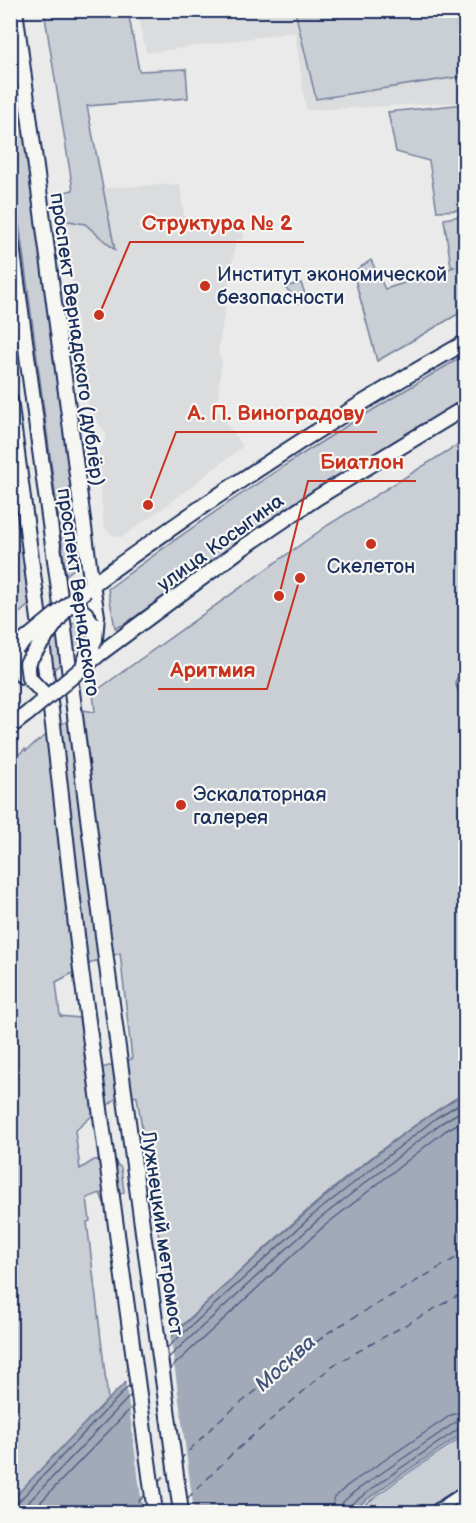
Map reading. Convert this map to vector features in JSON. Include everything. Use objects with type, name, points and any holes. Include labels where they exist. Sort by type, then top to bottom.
[{"type":"main road","name":"проспект Вернадского (дублёр)","points":[[15,10],[89,588],[97,616],[95,638],[80,670]]},
{"type":"main road","name":"проспект Вернадского","points":[[10,231],[106,959]]},
{"type":"main road","name":"улица Косыгина","points":[[13,646],[130,556],[296,443],[465,342]]},
{"type":"main road","points":[[10,400],[51,713],[81,970],[155,1512]]},
{"type":"main road","name":"улица Косыгина","points":[[10,727],[98,656],[241,549],[309,503],[465,407]]},
{"type":"main road","points":[[47,697],[29,678],[27,663],[71,602],[86,614],[91,622],[95,638]]},
{"type":"main road","points":[[13,646],[27,685],[35,692],[47,697]]},
{"type":"main road","name":"Лужнецкий метромост","points":[[106,959],[182,1512]]},
{"type":"street","points":[[434,1512],[465,1491]]},
{"type":"shaded area","points":[[44,11],[128,11],[139,71],[186,69],[188,98],[87,106],[115,250],[85,224],[63,220],[60,193],[73,190]]},
{"type":"shaded area","points":[[138,11],[465,11],[465,102],[306,110],[295,32],[146,53]]},
{"type":"shaded area","points":[[295,11],[455,11],[464,76],[316,99]]},
{"type":"shaded area","points":[[10,29],[83,562],[66,575],[11,163]]},
{"type":"shaded area","points":[[465,104],[465,210],[437,211],[429,161],[396,152],[388,112]]},
{"type":"shaded area","points":[[180,184],[185,226],[243,220],[244,239],[236,240],[218,352],[222,361],[216,410],[243,446],[122,537],[112,535],[104,527],[97,451],[103,446],[107,435],[94,417],[90,418],[60,193],[100,188]]},
{"type":"shaded area","points":[[465,215],[465,310],[377,361],[353,272],[371,260],[385,289],[454,267],[451,266],[444,219]]},
{"type":"shaded area","points":[[301,283],[307,299],[296,304],[291,293],[284,287]]},
{"type":"shaded area","points":[[465,355],[465,399],[295,505],[123,625],[115,628],[108,589],[283,466],[373,409]]},
{"type":"shaded area","points":[[465,440],[465,1093],[426,1118],[350,1175],[278,1237],[174,1333],[137,1097],[121,1094],[75,1131],[80,1169],[94,1160],[112,1159],[121,1168],[124,1192],[104,1203],[100,1193],[87,1198],[90,1221],[87,1222],[108,1399],[11,1501],[11,761],[83,710],[95,712],[93,693],[328,525]],"holes":[[[120,953],[132,1059],[89,1072],[79,1018],[60,1016],[56,982],[93,962]]]},
{"type":"shaded area","points":[[10,453],[30,604],[15,617],[10,586]]},
{"type":"shaded area","points":[[81,618],[87,626],[83,644],[43,679],[36,681],[32,659]]},
{"type":"shaded area","points":[[465,1435],[465,1512],[355,1512],[399,1479]]},
{"type":"water","points":[[465,663],[466,711],[465,712],[455,682]]},
{"type":"water","name":"Москва","points":[[465,1093],[465,1432],[350,1512],[11,1512],[11,1501],[138,1369],[204,1305],[366,1163],[414,1126]]},
{"type":"pier","points":[[170,1333],[194,1512],[143,1512],[125,1378]]},
{"type":"ferry route","points":[[179,1461],[217,1422],[329,1332],[466,1252]]},
{"type":"ferry route","points":[[187,1499],[231,1455],[332,1366],[466,1291]]},
{"type":"ferry route","points":[[158,1482],[169,1471]]},
{"type":"ferry route","points":[[128,1512],[146,1494]]},
{"type":"place","name":"Институт экономической безопасности","points":[[205,286]]},
{"type":"place","name":"Структура № 2","points":[[99,315]]},
{"type":"place","name":"А. П. Виноградову","points":[[148,505]]},
{"type":"place","name":"Скелетон","points":[[371,544]]},
{"type":"place","name":"Аритмия","points":[[300,578]]},
{"type":"place","name":"Биатлон","points":[[279,596]]},
{"type":"place","name":"Эскалаторная галерея","points":[[181,805]]}]
